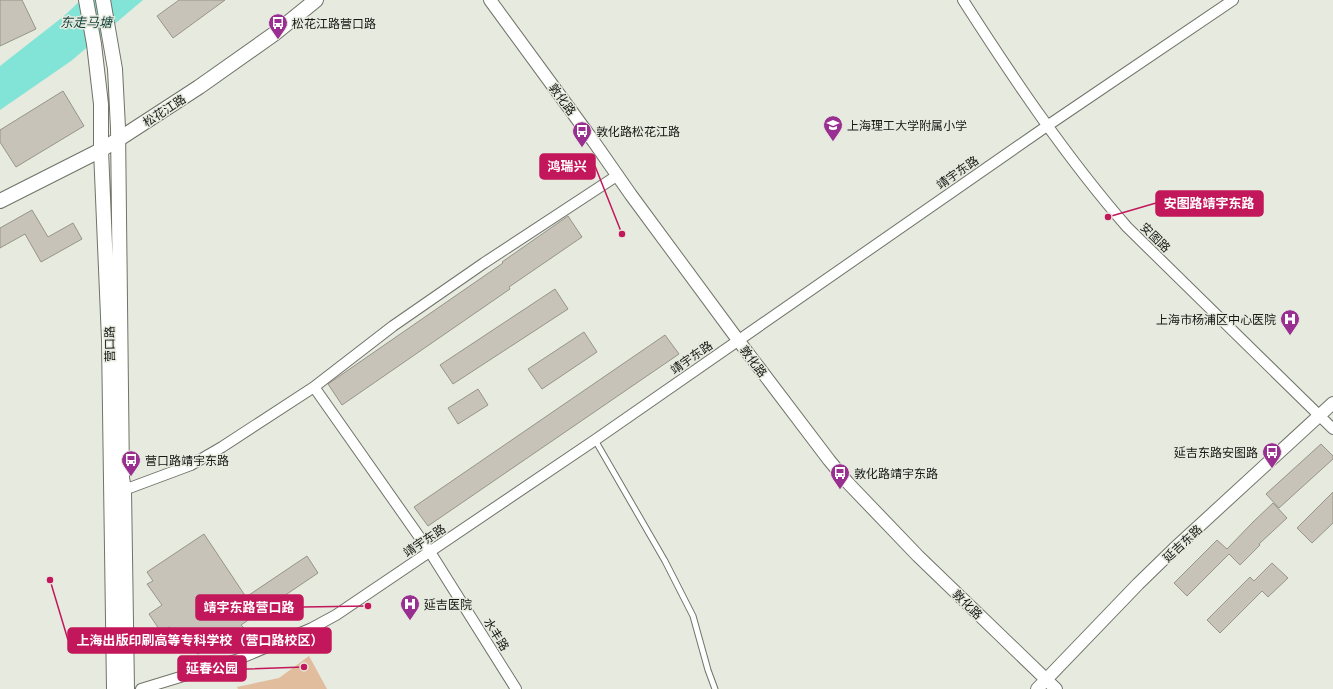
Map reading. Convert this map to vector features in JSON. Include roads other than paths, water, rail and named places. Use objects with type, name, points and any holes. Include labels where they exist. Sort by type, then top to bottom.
[{"type":"main road","name":"营口路","points":[[86,0],[94,44],[101,104],[101,150],[109,340],[114,689]]},
{"type":"main road","name":"营口路","points":[[103,0],[114,69],[119,139],[122,478],[124,490],[127,689]]},
{"type":"main road","name":"松花江路","points":[[0,201],[101,150],[119,139],[199,87],[274,34],[316,0]]},
{"type":"street","name":"敦化路","points":[[490,0],[738,340],[829,460],[848,483],[918,556],[1056,689]]},
{"type":"street","name":"安图路","points":[[963,0],[1047,126],[1107,204],[1127,227],[1333,429]]},
{"type":"street","name":"靖宇东路","points":[[141,689],[239,659],[312,628],[336,615],[595,440],[1047,126],[1233,0]]},
{"type":"street","points":[[124,490],[191,465],[222,448],[314,387],[393,326],[618,175]]},
{"type":"street","name":"水丰路","points":[[314,387],[430,552],[512,688]]},
{"type":"street","name":"延吉东路","points":[[1037,689],[1138,584],[1174,549],[1333,403]]},
{"type":"lane","points":[[595,440],[665,560],[694,616],[708,670],[715,689]]},
{"type":"water","name":"东走马塘","points":[[81,0],[143,0],[71,61],[0,110],[0,66],[64,16]]},
{"type":"place","name":"松花江路营口路","points":[[278,40]]},
{"type":"place","name":"上海理工大学附属小学","points":[[833,142]]},
{"type":"place","name":"敦化路松花江路","points":[[582,148]]},
{"type":"place","name":"安图路靖宇东路","points":[[1108,217]]},
{"type":"place","name":"鸿瑞兴","points":[[622,234]]},
{"type":"place","name":"上海市杨浦区中心医院","points":[[1290,336]]},
{"type":"place","name":"延吉东路安图路","points":[[1272,469]]},
{"type":"place","name":"营口路靖宇东路","points":[[131,477]]},
{"type":"place","name":"敦化路靖宇东路","points":[[840,490]]},
{"type":"place","name":"上海出版印刷高等专科学校（营口路校区）","points":[[50,580]]},
{"type":"place","name":"靖宇东路营口路","points":[[368,606]]},
{"type":"place","name":"延吉医院","points":[[410,621]]},
{"type":"place","name":"延春公园","points":[[304,667]]}]
